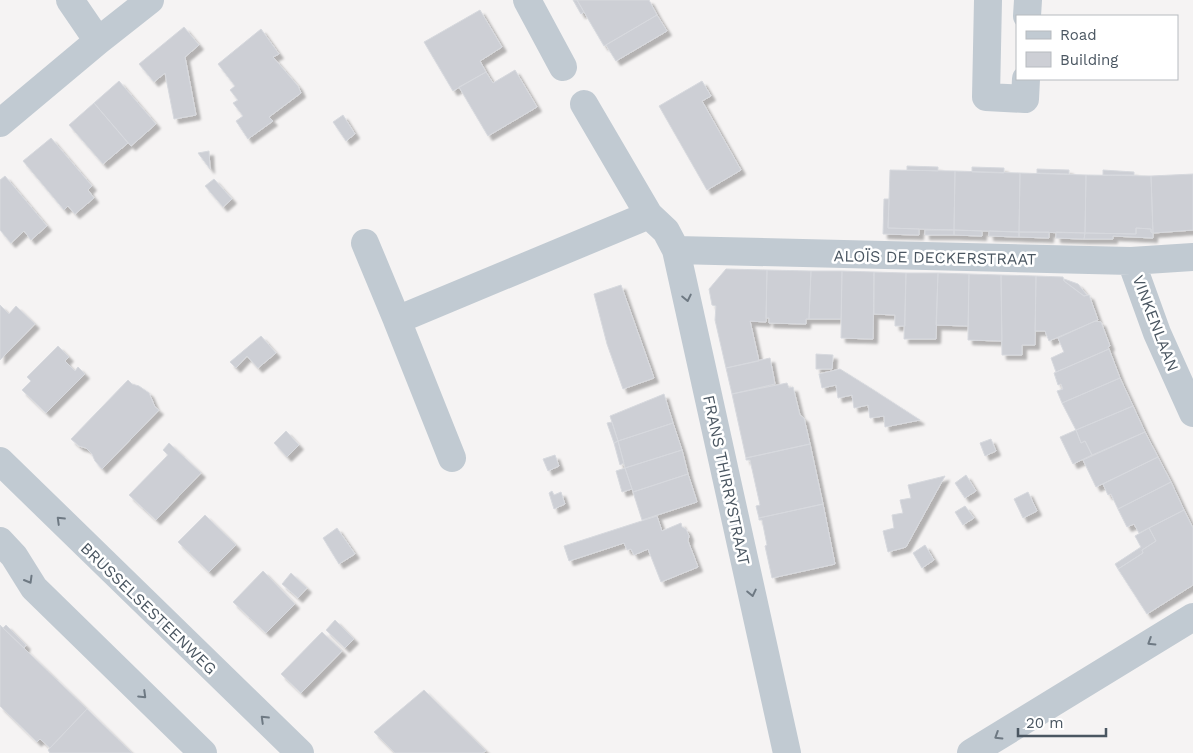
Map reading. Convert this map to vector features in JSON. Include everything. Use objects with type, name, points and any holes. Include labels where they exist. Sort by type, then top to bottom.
[{"type":"street","points":[[70,0],[98,41]]},
{"type":"street","points":[[0,123],[150,0]]},
{"type":"street","points":[[527,0],[563,67]]},
{"type":"street","points":[[988,0],[986,97],[1025,99],[1026,80]]},
{"type":"street","points":[[1028,0],[1028,15]]},
{"type":"street","name":"FRANS THIRRYSTRAAT","points":[[584,104],[649,214],[666,231],[676,250],[787,753]]},
{"type":"street","points":[[397,320],[649,214]]},
{"type":"street","points":[[365,243],[452,458]]},
{"type":"street","name":"ALOÏS DE DECKERSTRAAT","points":[[676,250],[1131,261],[1193,257]]},
{"type":"street","name":"VINKENLAAN","points":[[1131,261],[1156,333],[1193,413]]},
{"type":"street","name":"BRUSSELSESTEENWEG","points":[[0,461],[300,753]]},
{"type":"street","points":[[0,541],[14,556],[34,588],[202,753]]},
{"type":"street","points":[[971,753],[1193,617]]},
{"type":"building","points":[[573,0],[577,0],[584,12],[581,14]]},
{"type":"building","points":[[577,0],[649,0],[657,15],[604,46]]},
{"type":"building","points":[[480,10],[502,47],[480,61],[486,72],[453,91],[424,42]]},
{"type":"building","points":[[657,15],[667,31],[616,61],[606,45]]},
{"type":"building","points":[[184,27],[199,45],[185,57],[196,115],[174,119],[165,73],[154,82],[139,64]]},
{"type":"building","points":[[261,29],[279,54],[273,57],[298,86],[301,93],[269,117],[273,121],[248,139],[236,121],[243,116],[233,103],[238,100],[230,90],[235,86],[218,64]]},
{"type":"building","points":[[515,70],[537,107],[488,136],[459,87],[486,72],[493,83]]},
{"type":"building","points":[[119,81],[156,124],[131,146],[94,103]]},
{"type":"building","points":[[702,81],[711,96],[702,101],[741,170],[707,190],[659,106]]},
{"type":"building","points":[[94,103],[128,143],[103,164],[69,125]]},
{"type":"building","points":[[343,115],[355,134],[346,141],[333,122]]},
{"type":"building","points":[[51,138],[92,186],[88,190],[94,198],[75,214],[68,206],[64,210],[23,161]]},
{"type":"building","points":[[209,151],[210,169],[198,153]]},
{"type":"building","points":[[907,166],[938,167],[938,171],[907,170]]},
{"type":"building","points":[[972,167],[1004,168],[1004,173],[972,172]]},
{"type":"building","points":[[1037,169],[1069,170],[1069,174],[1037,173]]},
{"type":"building","points":[[890,170],[955,171],[954,230],[888,228]]},
{"type":"building","points":[[1103,170],[1134,172],[1134,175],[1103,175]]},
{"type":"building","points":[[955,171],[1020,173],[1019,232],[954,230]]},
{"type":"building","points":[[1020,173],[1086,175],[1085,233],[1019,232]]},
{"type":"building","points":[[1193,174],[1193,230],[1153,233],[1151,176]]},
{"type":"building","points":[[1086,175],[1151,176],[1153,233],[1151,229],[1136,228],[1136,234],[1085,233]]},
{"type":"building","points":[[5,176],[47,226],[31,240],[24,231],[11,243],[0,230],[0,180]]},
{"type":"building","points":[[214,179],[232,199],[223,207],[205,186]]},
{"type":"building","points":[[884,199],[889,199],[888,228],[919,229],[919,235],[883,234]]},
{"type":"building","points":[[1136,228],[1151,229],[1153,238],[1113,236],[1113,239],[1084,239],[1085,233],[1136,234]]},
{"type":"building","points":[[925,230],[954,230],[954,235],[925,235]]},
{"type":"building","points":[[954,230],[982,231],[982,236],[954,235]]},
{"type":"building","points":[[989,231],[1019,232],[1019,237],[989,236]]},
{"type":"building","points":[[1019,232],[1049,232],[1049,238],[1019,237]]},
{"type":"building","points":[[1056,232],[1085,233],[1084,239],[1056,238]]},
{"type":"building","points":[[726,269],[767,270],[766,322],[750,321],[759,361],[726,368],[715,320],[716,306],[712,305],[709,289]]},
{"type":"building","points":[[767,270],[811,271],[809,319],[806,319],[806,324],[769,323],[769,318],[766,318]]},
{"type":"building","points":[[811,271],[842,271],[841,319],[809,319]]},
{"type":"building","points":[[842,271],[874,272],[873,339],[841,338]]},
{"type":"building","points":[[874,272],[906,273],[905,326],[895,326],[895,315],[874,314]]},
{"type":"building","points":[[906,273],[938,273],[936,339],[904,339]]},
{"type":"building","points":[[938,273],[969,274],[968,326],[936,325]]},
{"type":"building","points":[[969,274],[1001,275],[1002,341],[968,340]]},
{"type":"building","points":[[1001,275],[1036,276],[1035,345],[1022,345],[1022,355],[1002,355]]},
{"type":"building","points":[[1036,276],[1063,277],[1064,281],[1084,296],[1089,295],[1098,320],[1049,341],[1045,331],[1035,331]]},
{"type":"building","points":[[1064,279],[1078,284],[1087,295],[1084,296],[1064,281]]},
{"type":"building","points":[[621,285],[654,378],[623,389],[607,344],[594,294]]},
{"type":"building","points":[[0,305],[9,314],[16,306],[35,324],[0,360]]},
{"type":"building","points":[[1095,321],[1101,322],[1110,346],[1108,347],[1109,349],[1056,372],[1051,358],[1064,352],[1058,338]]},
{"type":"building","points":[[261,336],[276,353],[258,368],[247,356],[236,368],[230,362]]},
{"type":"building","points":[[58,346],[69,357],[65,361],[75,371],[78,367],[85,374],[46,413],[22,390],[31,381],[27,377]]},
{"type":"building","points":[[1109,349],[1120,378],[1062,403],[1057,391],[1063,389],[1061,384],[1058,385],[1054,373]]},
{"type":"building","points":[[816,354],[833,355],[832,369],[816,369]]},
{"type":"building","points":[[770,358],[775,384],[732,394],[726,368]]},
{"type":"building","points":[[840,369],[920,420],[885,427],[884,416],[870,418],[868,405],[854,408],[852,395],[838,398],[836,385],[822,388],[819,374]]},
{"type":"building","points":[[1120,378],[1133,406],[1076,430],[1062,403]]},
{"type":"building","points":[[128,380],[149,393],[155,407],[159,410],[102,469],[86,448],[79,446],[71,439]]},
{"type":"building","points":[[787,383],[789,388],[793,387],[800,415],[804,418],[810,444],[746,458],[732,394]]},
{"type":"building","points":[[664,394],[673,423],[618,441],[610,416]]},
{"type":"building","points":[[1133,406],[1145,432],[1092,455],[1085,441],[1081,443],[1076,430]]},
{"type":"building","points":[[612,422],[618,441],[614,443],[607,423]]},
{"type":"building","points":[[673,423],[682,450],[625,468],[618,441]]},
{"type":"building","points":[[1076,430],[1081,443],[1085,441],[1092,455],[1073,464],[1060,437]]},
{"type":"building","points":[[286,431],[299,445],[287,457],[274,443]]},
{"type":"building","points":[[1145,432],[1158,457],[1096,487],[1083,460]]},
{"type":"building","points":[[991,439],[996,451],[985,456],[980,443]]},
{"type":"building","points":[[618,441],[624,463],[620,465],[614,443]]},
{"type":"building","points":[[169,443],[201,473],[156,520],[129,495],[168,455],[163,450]]},
{"type":"building","points":[[810,444],[823,504],[759,518],[756,506],[760,505],[750,460],[746,460],[746,458]]},
{"type":"building","points":[[682,450],[688,474],[633,492],[625,468]]},
{"type":"building","points":[[555,455],[559,466],[548,471],[543,459]]},
{"type":"building","points":[[1158,457],[1171,482],[1118,509],[1111,494],[1108,495],[1103,484]]},
{"type":"building","points":[[625,468],[632,489],[622,492],[616,471]]},
{"type":"building","points":[[688,474],[697,502],[642,520],[633,492]]},
{"type":"building","points":[[966,475],[976,491],[965,498],[955,483]]},
{"type":"building","points":[[945,476],[906,547],[888,552],[883,531],[894,528],[892,515],[903,513],[900,500],[911,498],[908,485]]},
{"type":"building","points":[[1171,482],[1184,510],[1139,533],[1134,524],[1127,527],[1118,509]]},
{"type":"building","points":[[552,491],[554,495],[561,492],[565,504],[554,509],[549,493]]},
{"type":"building","points":[[1028,492],[1037,511],[1023,518],[1014,499]]},
{"type":"building","points":[[823,504],[835,564],[772,578],[762,520],[759,520],[759,518]]},
{"type":"building","points":[[965,506],[974,518],[963,525],[955,512]]},
{"type":"building","points":[[1184,510],[1193,528],[1193,585],[1147,614],[1118,569],[1143,553],[1142,550],[1156,541],[1149,528]]},
{"type":"building","points":[[205,515],[236,545],[209,572],[178,542]]},
{"type":"building","points":[[657,516],[662,531],[681,523],[682,527],[686,529],[689,536],[688,541],[698,567],[661,582],[648,549],[634,555],[631,549],[627,550],[624,543],[569,561],[564,546]]},
{"type":"building","points":[[337,528],[355,554],[339,564],[323,538]]},
{"type":"building","points":[[1149,528],[1156,541],[1142,550],[1143,553],[1118,569],[1115,564],[1141,547],[1135,536]]},
{"type":"building","points":[[925,545],[934,560],[922,568],[913,553]]},
{"type":"building","points":[[263,571],[295,604],[266,633],[233,602]]},
{"type":"building","points":[[291,573],[307,588],[298,598],[282,584]]},
{"type":"building","points":[[335,620],[354,639],[345,648],[326,630]]},
{"type":"building","points":[[0,625],[87,709],[50,748],[40,739],[37,742],[0,706]]},
{"type":"building","points":[[6,625],[26,645],[24,648],[3,628]]},
{"type":"building","points":[[322,632],[342,651],[301,693],[281,674]]},
{"type":"building","points":[[424,690],[486,751],[482,753],[395,753],[374,732]]},
{"type":"building","points":[[87,709],[132,753],[50,753],[48,750]]}]
